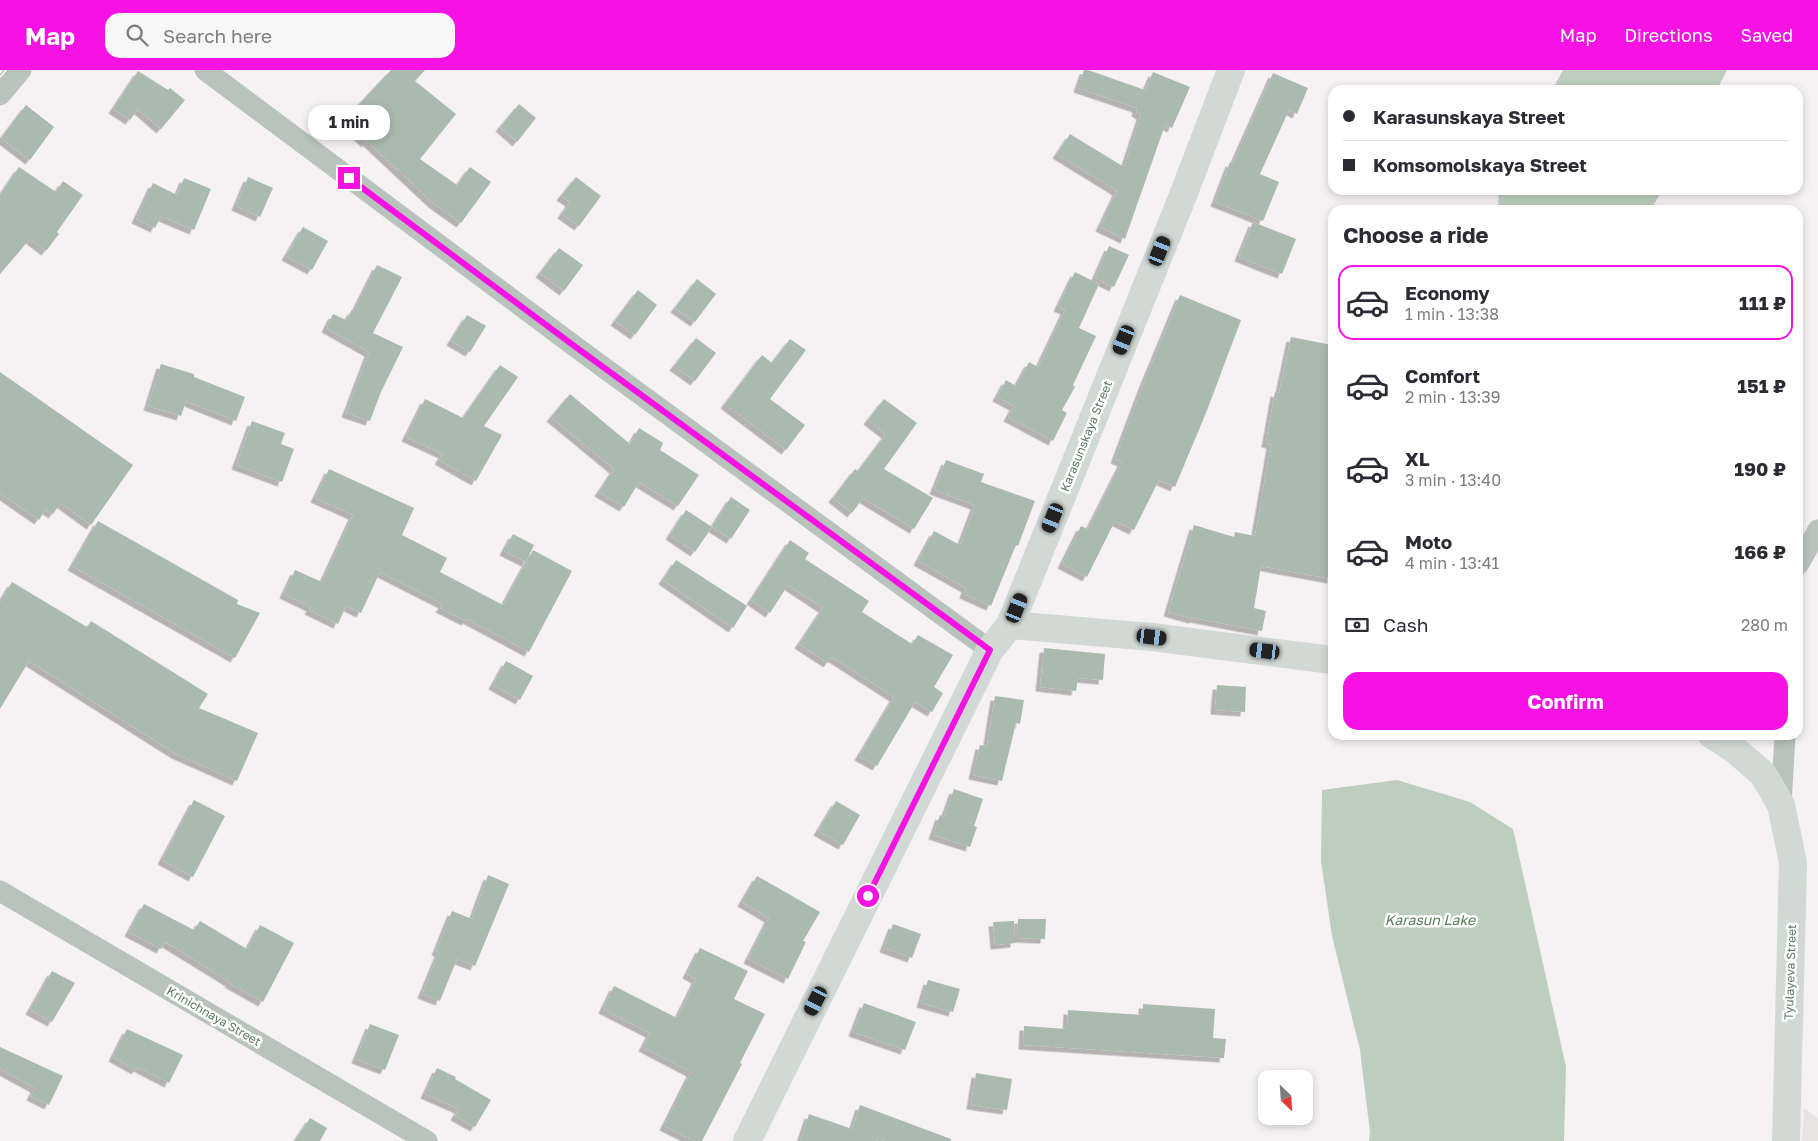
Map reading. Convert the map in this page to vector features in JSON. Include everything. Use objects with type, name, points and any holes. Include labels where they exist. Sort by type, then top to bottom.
[{"type":"street","points":[[0,95],[21,70]]},
{"type":"street","points":[[205,70],[573,345],[990,650]]},
{"type":"street","name":"Karasunskaya Street","points":[[746,1141],[990,650],[1010,625],[1231,70]]},
{"type":"street","points":[[1803,556],[1818,530]]},
{"type":"street","points":[[1010,625],[1152,637],[1328,659]]},
{"type":"street","name":"Tyulayeva Street","points":[[1720,740],[1734,749],[1763,774],[1781,805],[1793,863],[1786,1141]]},
{"type":"street","points":[[1781,805],[1785,740]]},
{"type":"street","name":"Krinichnaya Street","points":[[0,891],[427,1141]]},
{"type":"shaded area","points":[[1804,1108],[1818,1118],[1818,1141],[1802,1141]]},
{"type":"water","points":[[1563,70],[1727,70],[1720,85],[1555,85]]},
{"type":"water","points":[[1499,195],[1659,195],[1654,205],[1498,205]]},
{"type":"water","name":"Karasun Lake","points":[[1397,780],[1470,802],[1513,829],[1566,1067],[1564,1141],[1369,1141],[1370,1132],[1360,1050],[1332,936],[1321,861],[1322,790]]},
{"type":"building","points":[[391,70],[425,70],[415,81],[456,114],[420,159],[457,185],[470,167],[491,182],[461,223],[433,203],[343,121]]},
{"type":"building","points":[[1084,70],[1145,90],[1153,72],[1190,87],[1172,128],[1165,125],[1125,239],[1100,227],[1117,191],[1057,154],[1070,134],[1124,167],[1141,115],[1136,112],[1137,108],[1078,88]]},
{"type":"building","points":[[138,71],[168,90],[170,88],[185,100],[161,129],[138,109],[130,120],[113,109]]},
{"type":"building","points":[[1273,73],[1308,88],[1297,114],[1289,110],[1260,174],[1279,182],[1263,221],[1215,202],[1230,162],[1233,163]]},
{"type":"building","points":[[519,104],[536,118],[517,142],[500,127]]},
{"type":"building","points":[[26,105],[54,127],[30,160],[1,138]]},
{"type":"building","points":[[19,167],[56,192],[63,181],[83,195],[46,251],[30,239],[0,274],[0,195]]},
{"type":"building","points":[[248,177],[273,188],[260,217],[236,206]]},
{"type":"building","points":[[576,177],[601,196],[579,226],[562,214],[570,202],[561,196]]},
{"type":"building","points":[[184,178],[211,189],[194,230],[161,216],[155,228],[136,219],[153,183],[177,195]]},
{"type":"building","points":[[1253,222],[1296,239],[1282,274],[1239,257]]},
{"type":"building","points":[[303,227],[328,241],[312,270],[286,256]]},
{"type":"building","points":[[1109,246],[1129,255],[1114,287],[1095,278]]},
{"type":"building","points":[[559,248],[583,265],[564,291],[540,273]]},
{"type":"building","points":[[377,265],[402,277],[373,333],[403,347],[381,392],[370,421],[346,413],[369,352],[326,328],[333,314],[346,320],[352,310],[354,311]]},
{"type":"building","points":[[1075,272],[1099,284],[1079,328],[1096,336],[1073,385],[1075,387],[1062,410],[1067,413],[1053,441],[1008,417],[1014,406],[997,397],[1006,380],[1016,386],[1029,362],[1038,367],[1065,310],[1058,307]]},
{"type":"building","points":[[697,279],[716,294],[695,322],[675,308]]},
{"type":"building","points":[[638,290],[657,305],[635,335],[615,321]]},
{"type":"building","points":[[1180,295],[1241,320],[1206,413],[1175,487],[1159,480],[1134,530],[1115,521],[1087,577],[1062,564],[1081,526],[1088,529],[1122,462],[1115,459]]},
{"type":"building","points":[[467,315],[486,326],[470,352],[451,341]]},
{"type":"building","points":[[1291,337],[1328,344],[1328,578],[1261,566],[1254,608],[1266,611],[1262,631],[1193,619],[1168,612],[1194,525],[1234,537],[1235,532],[1255,536],[1271,444],[1266,443],[1275,392],[1279,393]]},
{"type":"building","points":[[696,338],[716,353],[695,381],[674,366]]},
{"type":"building","points":[[790,339],[806,350],[770,399],[805,425],[786,450],[725,404],[762,355],[772,363]]},
{"type":"building","points":[[161,364],[194,374],[194,377],[245,397],[236,421],[186,401],[181,416],[148,406]]},
{"type":"building","points":[[500,365],[518,377],[484,426],[502,435],[476,481],[439,460],[443,454],[406,437],[425,399],[463,418]]},
{"type":"building","points":[[0,372],[133,465],[91,525],[61,503],[53,514],[46,509],[39,520],[0,493]]},
{"type":"building","points":[[570,394],[630,444],[639,428],[663,443],[660,450],[699,475],[678,506],[639,482],[624,507],[599,492],[614,469],[551,417]]},
{"type":"building","points":[[884,399],[917,423],[884,469],[933,498],[914,529],[863,498],[852,513],[833,498],[855,469],[858,471],[886,434],[868,420]]},
{"type":"building","points":[[252,421],[285,433],[281,444],[294,449],[282,482],[236,465]]},
{"type":"building","points":[[946,460],[984,474],[981,482],[1035,501],[1018,546],[1016,545],[991,606],[964,594],[966,588],[918,561],[934,531],[960,545],[975,505],[934,490]]},
{"type":"building","points":[[329,469],[414,508],[402,535],[447,558],[440,572],[503,605],[533,550],[572,571],[529,652],[467,619],[466,621],[440,608],[443,604],[380,572],[361,613],[346,606],[338,624],[309,610],[311,607],[284,594],[295,570],[322,582],[353,515],[315,498]]},
{"type":"building","points":[[731,497],[750,510],[731,539],[712,527]]},
{"type":"building","points":[[686,510],[712,527],[695,552],[670,535]]},
{"type":"building","points":[[98,521],[238,600],[237,604],[260,613],[235,658],[72,566]]},
{"type":"building","points":[[513,534],[534,545],[526,562],[504,551]]},
{"type":"building","points":[[790,540],[809,553],[805,559],[869,601],[862,612],[912,644],[918,635],[953,655],[934,687],[943,693],[932,712],[915,702],[877,766],[859,756],[894,697],[832,657],[828,663],[799,644],[823,608],[788,585],[770,613],[751,600]]},
{"type":"building","points":[[676,560],[747,606],[733,628],[663,580]]},
{"type":"building","points":[[12,582],[87,627],[91,621],[208,694],[199,708],[258,733],[237,781],[176,754],[29,661],[0,709],[0,602]]},
{"type":"building","points":[[1044,648],[1105,654],[1103,680],[1078,678],[1076,691],[1040,687]]},
{"type":"building","points":[[506,661],[533,676],[520,700],[493,685]]},
{"type":"building","points":[[1217,685],[1246,687],[1245,712],[1215,710]]},
{"type":"building","points":[[995,696],[1024,700],[1020,724],[1016,723],[1002,781],[973,775],[980,745],[987,746]]},
{"type":"building","points":[[954,789],[983,799],[974,826],[977,827],[970,847],[933,835],[940,815],[944,817]]},
{"type":"building","points":[[194,800],[225,816],[193,877],[162,860]]},
{"type":"building","points":[[836,801],[860,815],[843,845],[818,831]]},
{"type":"building","points":[[488,875],[509,884],[475,966],[457,959],[440,1001],[422,994],[439,952],[436,951],[452,911],[472,919]]},
{"type":"building","points":[[757,876],[820,912],[803,941],[806,942],[788,979],[748,959],[769,918],[742,902]]},
{"type":"building","points":[[144,904],[194,930],[200,921],[247,949],[260,925],[294,943],[263,1002],[229,983],[165,942],[161,949],[129,932]]},
{"type":"building","points":[[1018,919],[1046,919],[1045,939],[1017,938]]},
{"type":"building","points":[[1014,921],[1015,943],[995,945],[993,922]]},
{"type":"building","points":[[893,924],[921,934],[912,958],[884,948]]},
{"type":"building","points":[[700,948],[748,971],[734,999],[765,1014],[740,1063],[742,1064],[702,1141],[694,1141],[664,1126],[691,1072],[643,1047],[650,1033],[603,1009],[614,986],[677,1018],[696,979],[687,974]]},
{"type":"building","points":[[52,971],[75,983],[52,1022],[30,1010]]},
{"type":"building","points":[[928,980],[960,989],[953,1012],[921,1003]]},
{"type":"building","points":[[864,1003],[916,1022],[905,1050],[853,1032]]},
{"type":"building","points":[[1143,1004],[1215,1009],[1213,1038],[1226,1039],[1224,1058],[1023,1045],[1024,1026],[1067,1029],[1068,1010],[1143,1015]]},
{"type":"building","points":[[370,1024],[399,1035],[385,1070],[356,1059]]},
{"type":"building","points":[[127,1029],[183,1055],[169,1083],[138,1067],[136,1070],[113,1057]]},
{"type":"building","points":[[0,1047],[63,1076],[49,1105],[31,1096],[35,1088],[0,1069]]},
{"type":"building","points":[[437,1068],[456,1077],[455,1079],[491,1100],[475,1127],[455,1116],[459,1109],[425,1094]]},
{"type":"building","points":[[976,1073],[1012,1079],[1007,1110],[971,1105]]},
{"type":"building","points":[[860,1105],[951,1139],[951,1141],[885,1141],[877,1138],[876,1141],[800,1141],[809,1114],[852,1129]]},
{"type":"building","points":[[310,1118],[327,1128],[320,1141],[295,1141]]},
{"type":"tram line","points":[[0,75],[4,70]]},
{"type":"route","points":[[349,178],[573,345],[990,650],[868,896]]}]
